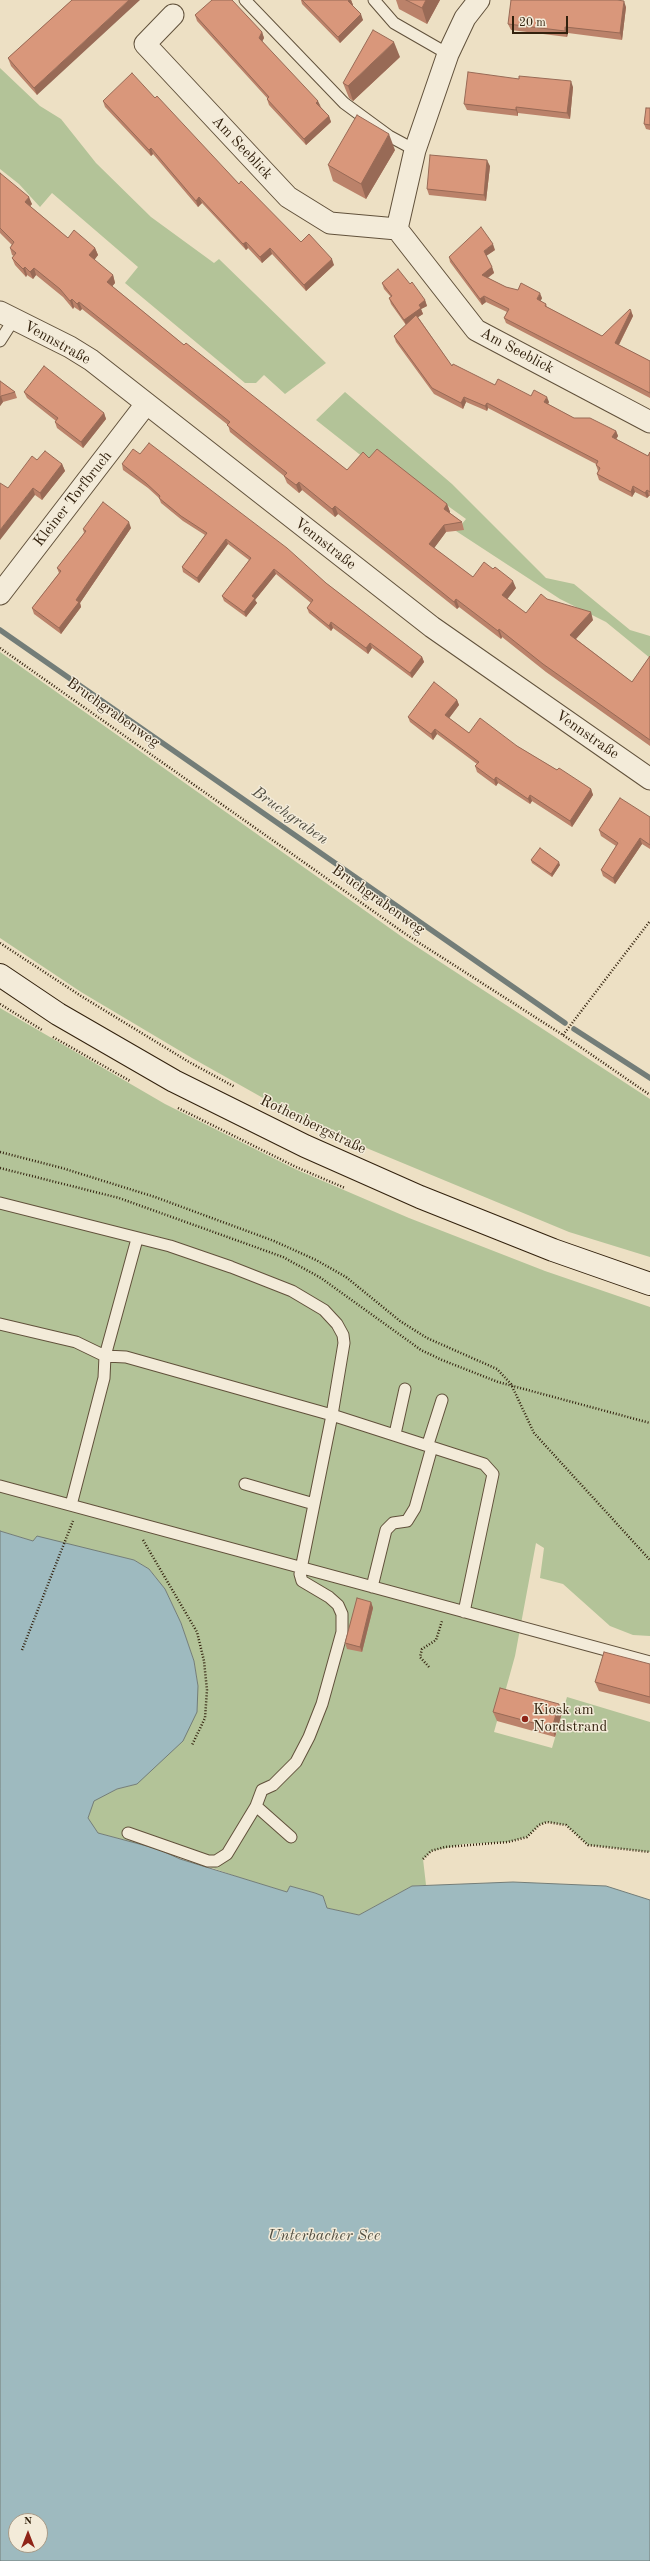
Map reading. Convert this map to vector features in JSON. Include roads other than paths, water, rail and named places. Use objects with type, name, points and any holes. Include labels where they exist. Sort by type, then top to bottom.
[{"type":"main road","name":"Rothenbergstraße","points":[[0,975],[58,1014],[174,1082],[305,1146],[420,1197],[545,1247],[650,1284]]},
{"type":"street","points":[[397,229],[415,150],[448,54],[465,18],[478,0]]},
{"type":"street","name":"Am Seeblick","points":[[173,15],[145,44],[288,197],[330,223],[397,229],[476,330],[650,422]]},
{"type":"street","name":"Vennstraße","points":[[7,316],[80,353],[432,627],[650,779]]},
{"type":"street","name":"Kleiner Torfbruch","points":[[0,594],[146,404]]},
{"type":"lane","points":[[244,0],[344,103],[389,136],[415,150]]},
{"type":"lane","points":[[374,0],[394,23],[448,54]]},
{"type":"lane","points":[[0,341],[7,316]]},
{"type":"lane","points":[[0,1203],[137,1239],[170,1246],[231,1267],[292,1291],[324,1310],[337,1324],[344,1343],[332,1415],[301,1567],[302,1581],[329,1597],[338,1606],[342,1614],[342,1632],[322,1704],[309,1736],[296,1762],[273,1785],[262,1790],[256,1806],[227,1854],[216,1861],[208,1861],[128,1833]]},
{"type":"lane","points":[[74,1506],[104,1378],[105,1356],[137,1239]]},
{"type":"lane","points":[[0,1324],[76,1342],[105,1356],[126,1357],[332,1415],[395,1434],[484,1464],[493,1474],[464,1612]]},
{"type":"lane","points":[[395,1434],[405,1389]]},
{"type":"lane","points":[[372,1587],[386,1530],[393,1523],[407,1521],[415,1508],[442,1400]]},
{"type":"lane","points":[[245,1484],[314,1504]]},
{"type":"lane","points":[[1,1488],[131,1521],[650,1662]]},
{"type":"lane","points":[[256,1806],[290,1837]]},
{"type":"water","name":"Unterbacher See","points":[[0,1531],[33,1541],[37,1536],[134,1560],[149,1569],[165,1589],[181,1623],[194,1661],[198,1686],[197,1712],[183,1741],[137,1784],[117,1789],[94,1801],[88,1818],[98,1833],[158,1849],[180,1859],[287,1892],[290,1886],[315,1893],[323,1896],[327,1908],[359,1915],[412,1886],[513,1882],[606,1886],[650,1900],[650,2561],[0,2561]]},
{"type":"waterway","name":"Bruchgraben","points":[[0,630],[565,1023]]},
{"type":"waterway","name":"Bruchgraben","points":[[574,1029],[650,1078]]},
{"type":"place","name":"Kiosk am Nordstrand","points":[[525,1719]]}]
